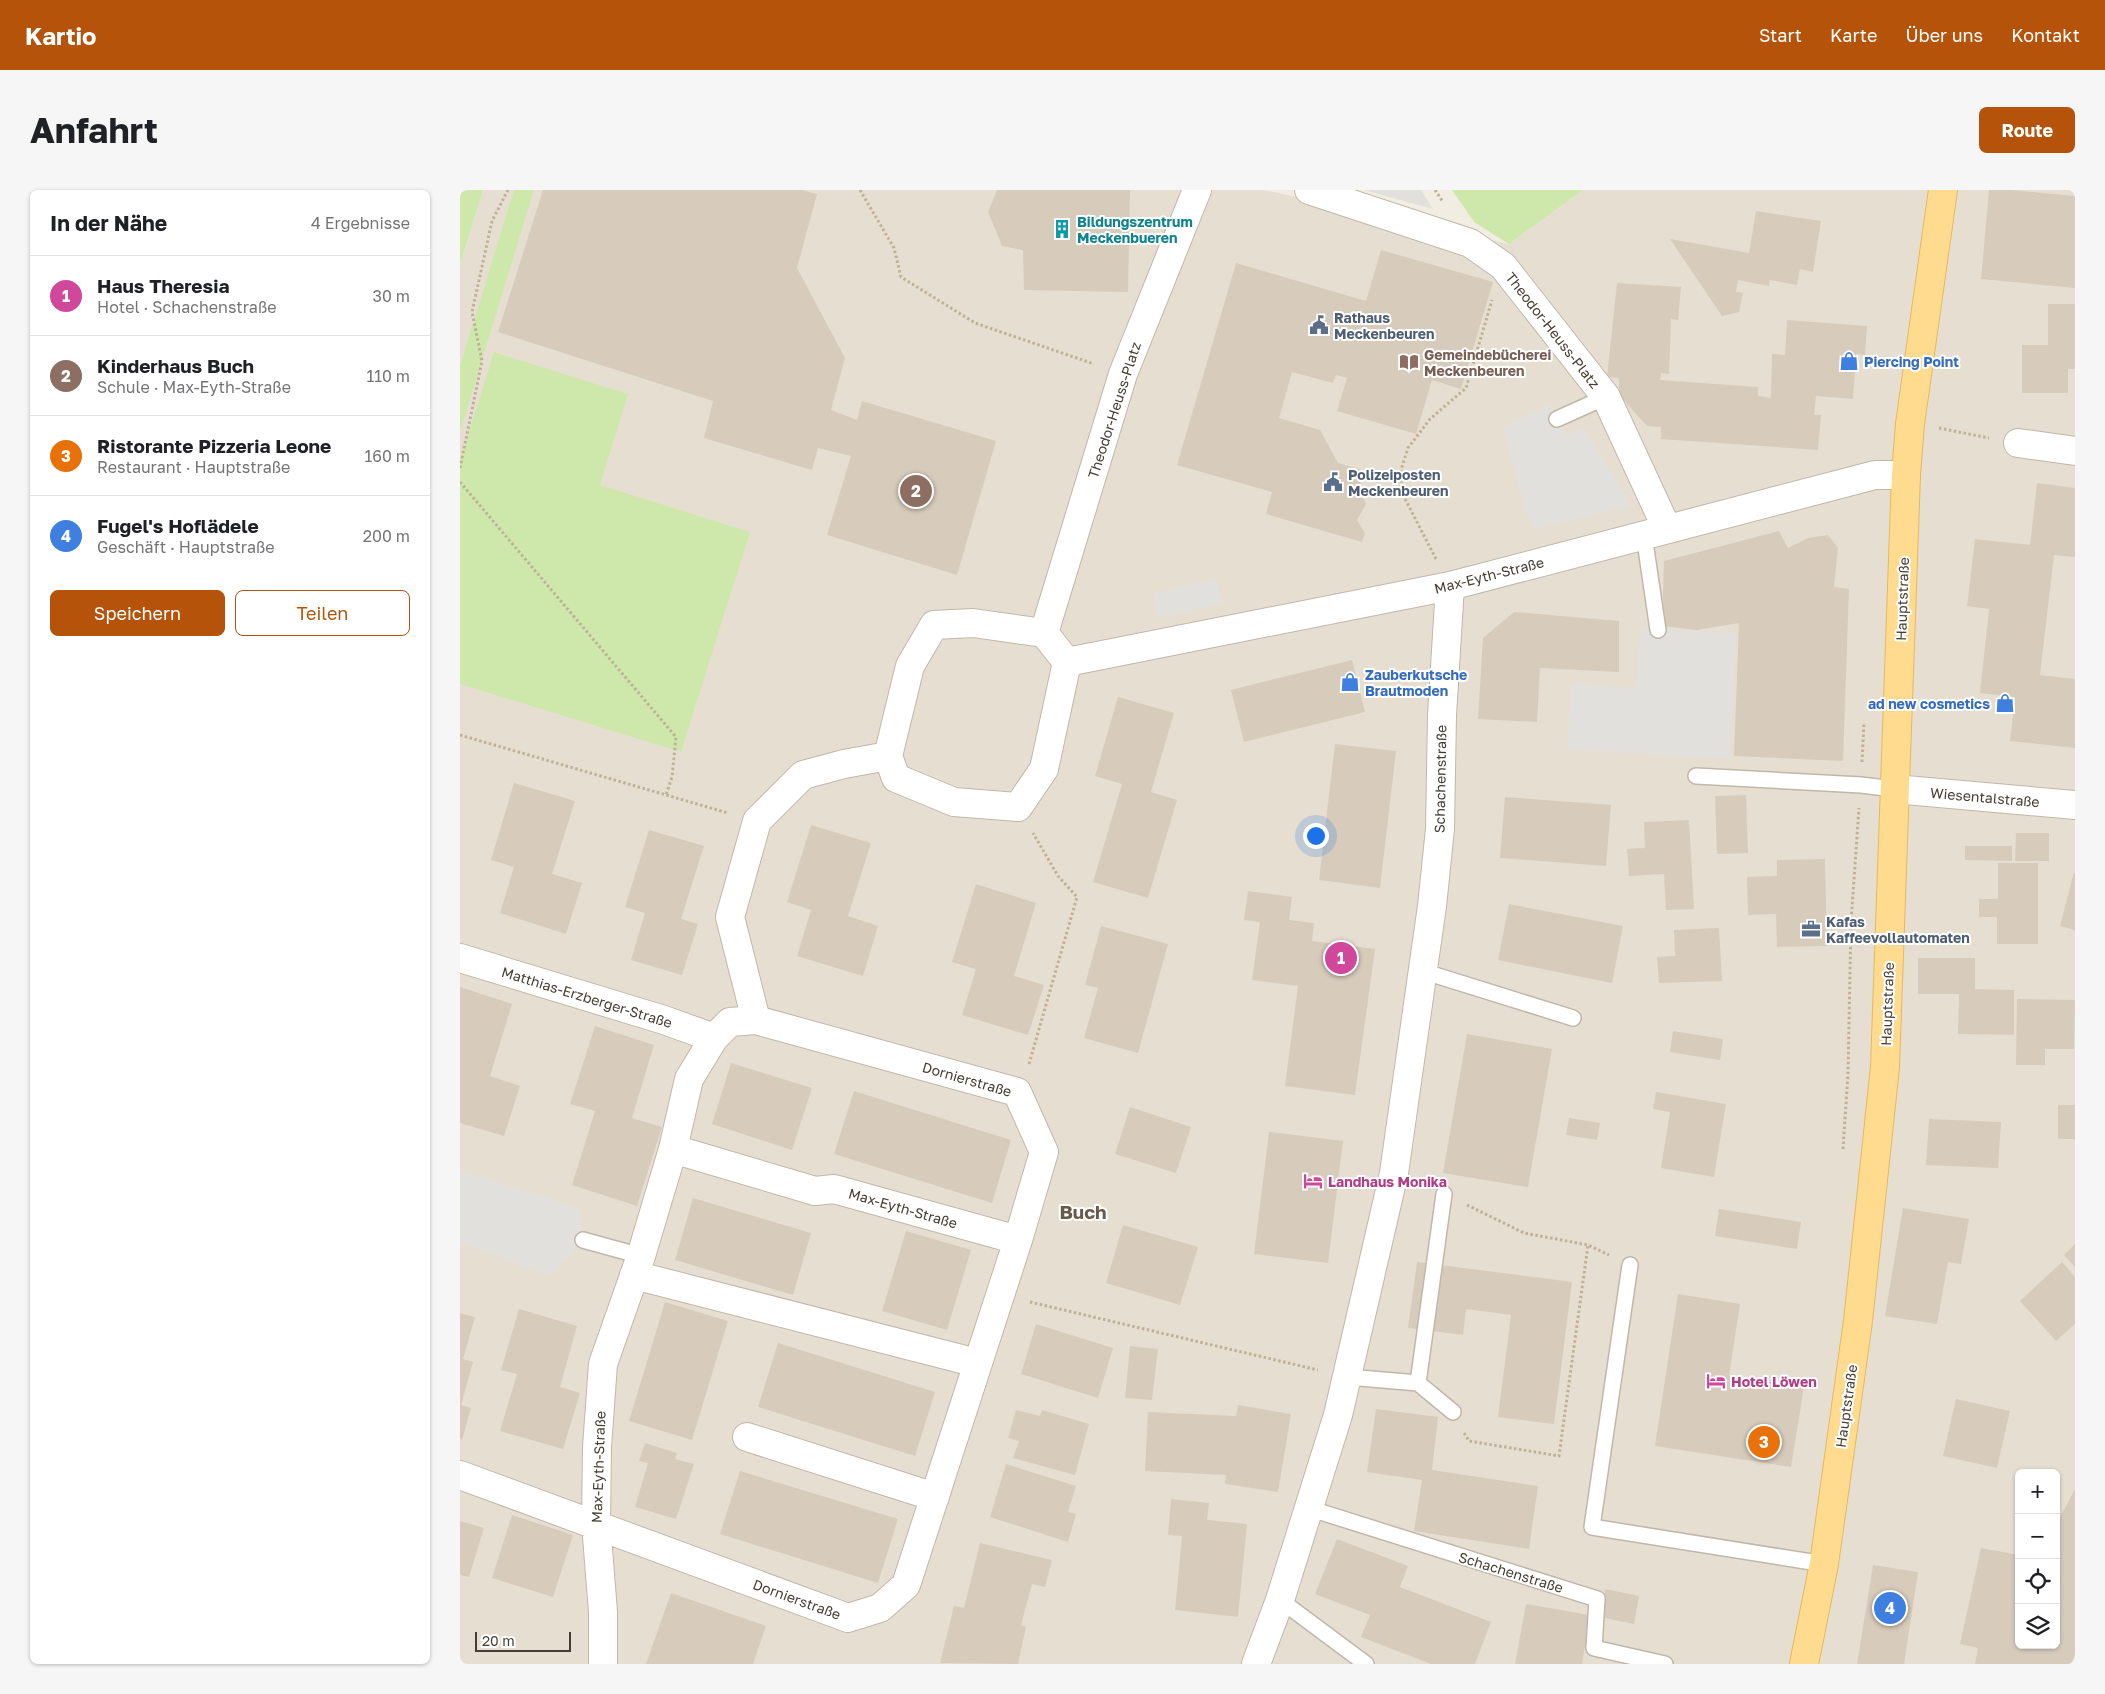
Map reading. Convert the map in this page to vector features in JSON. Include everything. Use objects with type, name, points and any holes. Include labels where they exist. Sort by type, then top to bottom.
[{"type":"main road","name":"Hauptstraße","points":[[1804,1664],[1824,1564],[1858,1321],[1885,1067],[1906,475],[1910,424],[1943,190]]},
{"type":"street","name":"Theodor-Heuss-Platz","points":[[1044,634],[1123,374],[1197,190]]},
{"type":"street","name":"Theodor-Heuss-Platz","points":[[1309,190],[1470,243],[1503,266],[1606,397],[1656,532]]},
{"type":"street","points":[[2018,443],[2075,451]]},
{"type":"street","name":"Max-Eyth-Straße","points":[[1067,662],[1450,586],[1875,475],[1906,475]]},
{"type":"street","name":"Schachenstraße","points":[[1256,1664],[1280,1600],[1338,1415],[1394,1172],[1432,906],[1440,829],[1442,715],[1450,586]]},
{"type":"street","points":[[973,623],[1044,634],[1067,662],[1044,769],[1018,806],[954,802],[896,778],[888,756],[910,666],[934,625],[973,623]]},
{"type":"street","points":[[756,1020],[730,918],[757,821],[803,775],[844,764],[888,756]]},
{"type":"street","name":"Wiesentalstraße","points":[[1894,789],[2075,805]]},
{"type":"street","name":"Matthias-Erzberger-Straße","points":[[460,958],[664,1020],[714,1038]]},
{"type":"street","name":"Max-Eyth-Straße","points":[[603,1664],[603,1612],[596,1524],[597,1447],[603,1364],[637,1266],[673,1149],[689,1079],[714,1038],[730,1022],[756,1020]]},
{"type":"street","name":"Dornierstraße","points":[[596,1524],[848,1618],[880,1608],[906,1585],[998,1294],[1018,1240],[1044,1152],[1017,1092],[756,1020]]},
{"type":"street","name":"Max-Eyth-Straße","points":[[673,1149],[815,1191],[834,1189],[1018,1240]]},
{"type":"street","points":[[637,1266],[796,1317],[976,1363]]},
{"type":"street","points":[[747,1437],[934,1497]]},
{"type":"street","points":[[460,1476],[596,1524]]},
{"type":"lane","points":[[1557,419],[1606,397]]},
{"type":"lane","points":[[1656,532],[1658,630]]},
{"type":"lane","points":[[1696,776],[1861,785],[1894,789]]},
{"type":"lane","points":[[1422,971],[1574,1018]]},
{"type":"lane","points":[[1418,1383],[1444,1194]]},
{"type":"lane","points":[[583,1240],[637,1266]]},
{"type":"lane","points":[[1630,1265],[1592,1527],[1824,1564]]},
{"type":"lane","points":[[1348,1376],[1418,1383],[1452,1412]]},
{"type":"lane","name":"Schachenstraße","points":[[1308,1508],[1597,1599],[1594,1648],[1666,1664]]},
{"type":"lane","points":[[1280,1600],[1366,1664]]},
{"type":"path","points":[[460,468],[482,361],[472,312],[492,220],[508,190]]},
{"type":"path","points":[[860,190],[894,248],[901,277],[975,323],[1123,374]]},
{"type":"path","points":[[1450,586],[1400,491],[1400,470],[1408,448],[1430,419],[1466,388],[1503,266]]},
{"type":"path","points":[[1910,424],[2018,443]]},
{"type":"path","points":[[460,482],[676,737],[672,777],[666,795]]},
{"type":"path","points":[[1843,1153],[1848,1074],[1851,922],[1864,717]]},
{"type":"path","points":[[460,735],[757,821]]},
{"type":"path","points":[[1017,1092],[1031,1061],[1077,897],[1058,876],[1018,806]]},
{"type":"path","points":[[1444,1194],[1524,1233],[1588,1246],[1630,1265]]},
{"type":"path","points":[[1452,1412],[1469,1441],[1559,1456],[1588,1246]]},
{"type":"path","points":[[998,1294],[1348,1376]]},
{"type":"shaded area","points":[[483,190],[1264,190],[1509,244],[1583,190],[2075,190],[2075,1664],[460,1664],[460,265]]},
{"type":"shaded area","points":[[1364,190],[1421,190],[1433,209]]},
{"type":"shaded area","points":[[1549,404],[1566,435],[1585,429],[1631,506],[1531,529],[1503,427]]},
{"type":"shaded area","points":[[1216,579],[1221,604],[1158,618],[1153,593]]},
{"type":"shaded area","points":[[1640,628],[1736,634],[1729,759],[1567,749],[1571,684],[1637,688]]},
{"type":"shaded area","points":[[460,1170],[580,1209],[583,1240],[552,1275],[460,1243]]},
{"type":"green space","points":[[460,190],[483,190],[460,265]]},
{"type":"green space","points":[[514,190],[534,190],[460,432],[460,366]]},
{"type":"green space","points":[[1452,190],[1583,190],[1509,244],[1474,222]]},
{"type":"green space","points":[[494,352],[628,394],[600,485],[750,532],[681,752],[460,684],[460,460]]},
{"type":"building","points":[[543,190],[801,190],[817,194],[797,268],[845,358],[831,410],[857,420],[862,401],[996,441],[957,575],[827,535],[851,456],[818,448],[812,470],[704,438],[713,401],[498,332]]},
{"type":"building","name":"Bildungszentrum Meckenbueren","points":[[997,190],[1130,190],[1128,292],[1024,290],[1023,250],[1002,246],[988,212]]},
{"type":"building","points":[[1989,190],[2011,190],[2075,196],[2075,288],[1981,279]]},
{"type":"building","points":[[1756,211],[1821,221],[1813,272],[1800,269],[1797,285],[1770,280],[1769,286],[1738,280],[1736,292],[1743,293],[1739,312],[1722,316],[1670,239],[1749,253]]},
{"type":"building","points":[[1381,250],[1493,282],[1461,389],[1432,380],[1416,434],[1337,411],[1347,378],[1336,375],[1333,383],[1292,372],[1279,418],[1320,430],[1338,463],[1365,471],[1359,489],[1366,504],[1357,520],[1365,533],[1362,542],[1266,514],[1272,492],[1177,465],[1236,263],[1366,301]]},
{"type":"building","points":[[1617,283],[1681,287],[1678,320],[1671,319],[1669,374],[1661,373],[1660,380],[1758,387],[1758,396],[1771,398],[1772,354],[1785,355],[1787,320],[1867,326],[1865,355],[1856,354],[1853,399],[1816,396],[1814,415],[1821,415],[1818,450],[1661,439],[1661,427],[1647,426],[1619,395],[1619,378],[1607,377]]},
{"type":"building","points":[[2048,304],[2075,304],[2075,369],[2068,369],[2068,393],[2022,393],[2022,345],[2048,345]]},
{"type":"building","points":[[2037,483],[2075,488],[2075,557],[2054,555],[2040,675],[2075,679],[2075,748],[2010,741],[2015,697],[1980,693],[1989,609],[1967,606],[1975,539],[2030,545]]},
{"type":"building","points":[[1779,531],[1788,548],[1808,538],[1828,535],[1838,548],[1834,587],[1849,589],[1843,761],[1734,756],[1739,623],[1697,630],[1662,626],[1664,561]]},
{"type":"building","points":[[1514,612],[1619,621],[1619,672],[1540,668],[1537,722],[1478,719],[1483,638]]},
{"type":"building","points":[[1352,660],[1365,712],[1244,742],[1231,690]]},
{"type":"building","points":[[1118,697],[1174,713],[1151,792],[1177,800],[1148,898],[1093,882],[1122,784],[1095,776]]},
{"type":"building","points":[[1335,744],[1396,751],[1380,888],[1319,880]]},
{"type":"building","points":[[514,783],[575,801],[552,874],[582,883],[566,934],[500,913],[514,867],[491,860]]},
{"type":"building","points":[[1746,795],[1748,853],[1717,854],[1715,796]]},
{"type":"building","points":[[1505,797],[1611,805],[1606,866],[1500,858]]},
{"type":"building","points":[[1689,820],[1694,909],[1666,910],[1664,874],[1629,876],[1627,849],[1645,848],[1644,822]]},
{"type":"building","points":[[811,825],[871,843],[848,916],[878,926],[863,976],[797,956],[811,910],[787,902]]},
{"type":"building","points":[[649,830],[704,846],[681,919],[698,924],[682,975],[631,960],[645,913],[625,907]]},
{"type":"building","points":[[2016,833],[2049,833],[2049,861],[2015,861]]},
{"type":"building","points":[[1965,846],[2012,846],[2012,861],[1965,860]]},
{"type":"building","points":[[1825,859],[1827,946],[1777,947],[1776,914],[1748,915],[1747,877],[1777,876],[1777,860]]},
{"type":"building","points":[[1998,863],[2038,863],[2038,944],[1997,944],[1997,917],[1979,917],[1979,899],[1998,899]]},
{"type":"building","points":[[2075,873],[2075,930],[2060,926]]},
{"type":"building","points":[[976,884],[1036,903],[1014,976],[1044,985],[1028,1035],[962,1015],[976,969],[952,962]]},
{"type":"building","points":[[1248,891],[1292,897],[1289,920],[1314,923],[1312,941],[1375,949],[1355,1095],[1285,1086],[1298,986],[1252,980],[1260,922],[1244,920]]},
{"type":"building","points":[[1509,904],[1623,926],[1612,983],[1498,960]]},
{"type":"building","points":[[1101,926],[1168,944],[1138,1053],[1084,1038],[1098,988],[1085,985]]},
{"type":"building","points":[[1719,928],[1722,981],[1659,983],[1657,957],[1675,956],[1674,930]]},
{"type":"building","points":[[1918,958],[1975,958],[1975,989],[2014,990],[2014,1035],[1958,1034],[1959,994],[1918,994]]},
{"type":"building","points":[[460,987],[512,1004],[490,1076],[520,1086],[504,1136],[460,1123]]},
{"type":"building","points":[[2017,999],[2075,1000],[2074,1049],[2045,1049],[2045,1065],[2016,1065]]},
{"type":"building","points":[[595,1026],[654,1045],[632,1118],[662,1127],[637,1206],[572,1185],[595,1111],[570,1104]]},
{"type":"building","points":[[1673,1031],[1723,1039],[1720,1060],[1670,1052]]},
{"type":"building","points":[[1467,1034],[1552,1049],[1528,1187],[1443,1173]]},
{"type":"building","points":[[731,1063],[812,1088],[792,1150],[712,1124]]},
{"type":"building","points":[[854,1091],[1011,1140],[992,1203],[834,1154]]},
{"type":"building","points":[[1656,1092],[1726,1104],[1714,1177],[1661,1168],[1670,1112],[1653,1109]]},
{"type":"building","points":[[2058,1105],[2075,1105],[2075,1139],[2058,1139]]},
{"type":"building","points":[[1130,1107],[1191,1127],[1176,1173],[1115,1154]]},
{"type":"building","points":[[1569,1118],[1600,1123],[1597,1140],[1566,1135]]},
{"type":"building","points":[[1929,1119],[2001,1122],[1998,1168],[1926,1165]]},
{"type":"building","points":[[1269,1132],[1343,1141],[1328,1263],[1254,1254]]},
{"type":"building","points":[[693,1198],[811,1233],[793,1295],[675,1260]]},
{"type":"building","points":[[1903,1208],[1969,1219],[1961,1264],[1948,1262],[1937,1324],[1885,1316]]},
{"type":"building","points":[[1719,1209],[1801,1222],[1797,1249],[1715,1236]]},
{"type":"building","points":[[1123,1225],[1198,1247],[1180,1305],[1106,1283]]},
{"type":"building","points":[[906,1231],[971,1250],[947,1330],[882,1311]]},
{"type":"building","points":[[2075,1244],[2075,1267],[2064,1255]]},
{"type":"building","points":[[1417,1262],[1572,1282],[1554,1424],[1498,1417],[1511,1315],[1466,1309],[1463,1335],[1408,1328]]},
{"type":"building","points":[[2062,1262],[2075,1277],[2075,1324],[2056,1341],[2020,1301]]},
{"type":"building","name":"Hotel Löwen","points":[[1678,1294],[1740,1304],[1729,1376],[1804,1387],[1791,1467],[1655,1446]]},
{"type":"building","points":[[665,1302],[728,1321],[692,1440],[629,1421]]},
{"type":"building","points":[[519,1309],[577,1326],[560,1387],[580,1393],[563,1449],[500,1431],[517,1374],[501,1370]]},
{"type":"building","points":[[460,1313],[475,1317],[463,1359],[473,1362],[461,1405],[471,1408],[462,1440],[460,1439]]},
{"type":"building","points":[[1036,1324],[1113,1348],[1098,1398],[1021,1374]]},
{"type":"building","points":[[778,1343],[935,1392],[915,1456],[758,1407]]},
{"type":"building","points":[[1130,1346],[1158,1349],[1152,1400],[1125,1398]]},
{"type":"building","points":[[1956,1399],[2010,1411],[1997,1468],[1943,1456]]},
{"type":"building","points":[[1238,1405],[1291,1414],[1278,1492],[1225,1484],[1226,1475],[1145,1471],[1148,1412],[1236,1416]]},
{"type":"building","points":[[1376,1409],[1438,1417],[1432,1470],[1538,1486],[1529,1549],[1414,1531],[1422,1480],[1367,1472]]},
{"type":"building","points":[[1016,1410],[1040,1416],[1042,1410],[1089,1424],[1075,1475],[1013,1458],[1019,1441],[1008,1438]]},
{"type":"building","points":[[645,1443],[677,1453],[675,1459],[694,1464],[676,1519],[635,1507],[648,1463],[639,1461]]},
{"type":"building","points":[[1006,1464],[1076,1486],[1068,1512],[1076,1514],[1068,1542],[990,1517]]},
{"type":"building","points":[[740,1471],[898,1519],[878,1583],[720,1534]]},
{"type":"building","points":[[2075,1489],[2075,1654],[2071,1664],[1975,1664],[1978,1648],[1960,1644],[1981,1548],[2015,1554],[2015,1649],[2060,1649],[2060,1517]]},
{"type":"building","points":[[1171,1499],[1209,1503],[1207,1520],[1247,1524],[1238,1617],[1175,1610],[1182,1536],[1168,1535]]},
{"type":"building","points":[[512,1515],[573,1535],[553,1597],[492,1578]]},
{"type":"building","points":[[460,1521],[484,1528],[469,1577],[460,1575]]},
{"type":"building","points":[[1337,1539],[1408,1566],[1400,1587],[1491,1622],[1475,1664],[1431,1664],[1361,1637],[1370,1615],[1315,1594]]},
{"type":"building","points":[[980,1543],[1052,1560],[1045,1587],[1032,1584],[1021,1625],[1026,1627],[1018,1664],[940,1663],[954,1606],[964,1608]]},
{"type":"building","points":[[1873,1565],[1918,1572],[1904,1664],[1857,1664]]},
{"type":"building","points":[[1605,1589],[1639,1596],[1634,1624],[1600,1617]]},
{"type":"building","points":[[671,1593],[766,1626],[753,1664],[646,1664]]},
{"type":"building","points":[[1526,1604],[1590,1615],[1582,1664],[1515,1664]]},
{"type":"place","name":"Bildungszentrum Meckenbueren","points":[[1062,229]]},
{"type":"place","name":"Rathaus Meckenbeuren","points":[[1319,325]]},
{"type":"place","name":"Piercing Point","points":[[1849,361]]},
{"type":"place","name":"Gemeindebücherei Meckenbeuren","points":[[1409,362]]},
{"type":"place","name":"Polizeiposten Meckenbeuren","points":[[1333,482]]},
{"type":"place","name":"Kinderhaus Buch","points":[[916,491]]},
{"type":"place","name":"Zauberkutsche Brautmoden","points":[[1350,682]]},
{"type":"place","name":"ad new cosmetics","points":[[2005,703]]},
{"type":"place","name":"Kafas Kaffeevollautomaten","points":[[1811,929]]},
{"type":"place","name":"Haus Theresia","points":[[1341,958]]},
{"type":"place","name":"Landhaus Monika","points":[[1313,1181]]},
{"type":"place","name":"Hotel Löwen","points":[[1716,1381]]},
{"type":"place","name":"Ristorante Pizzeria Leone","points":[[1764,1442]]},
{"type":"place","name":"Fugel's Hoflädele","points":[[1890,1608]]},
{"type":"district","name":"Buch","points":[[1083,1211]]}]
